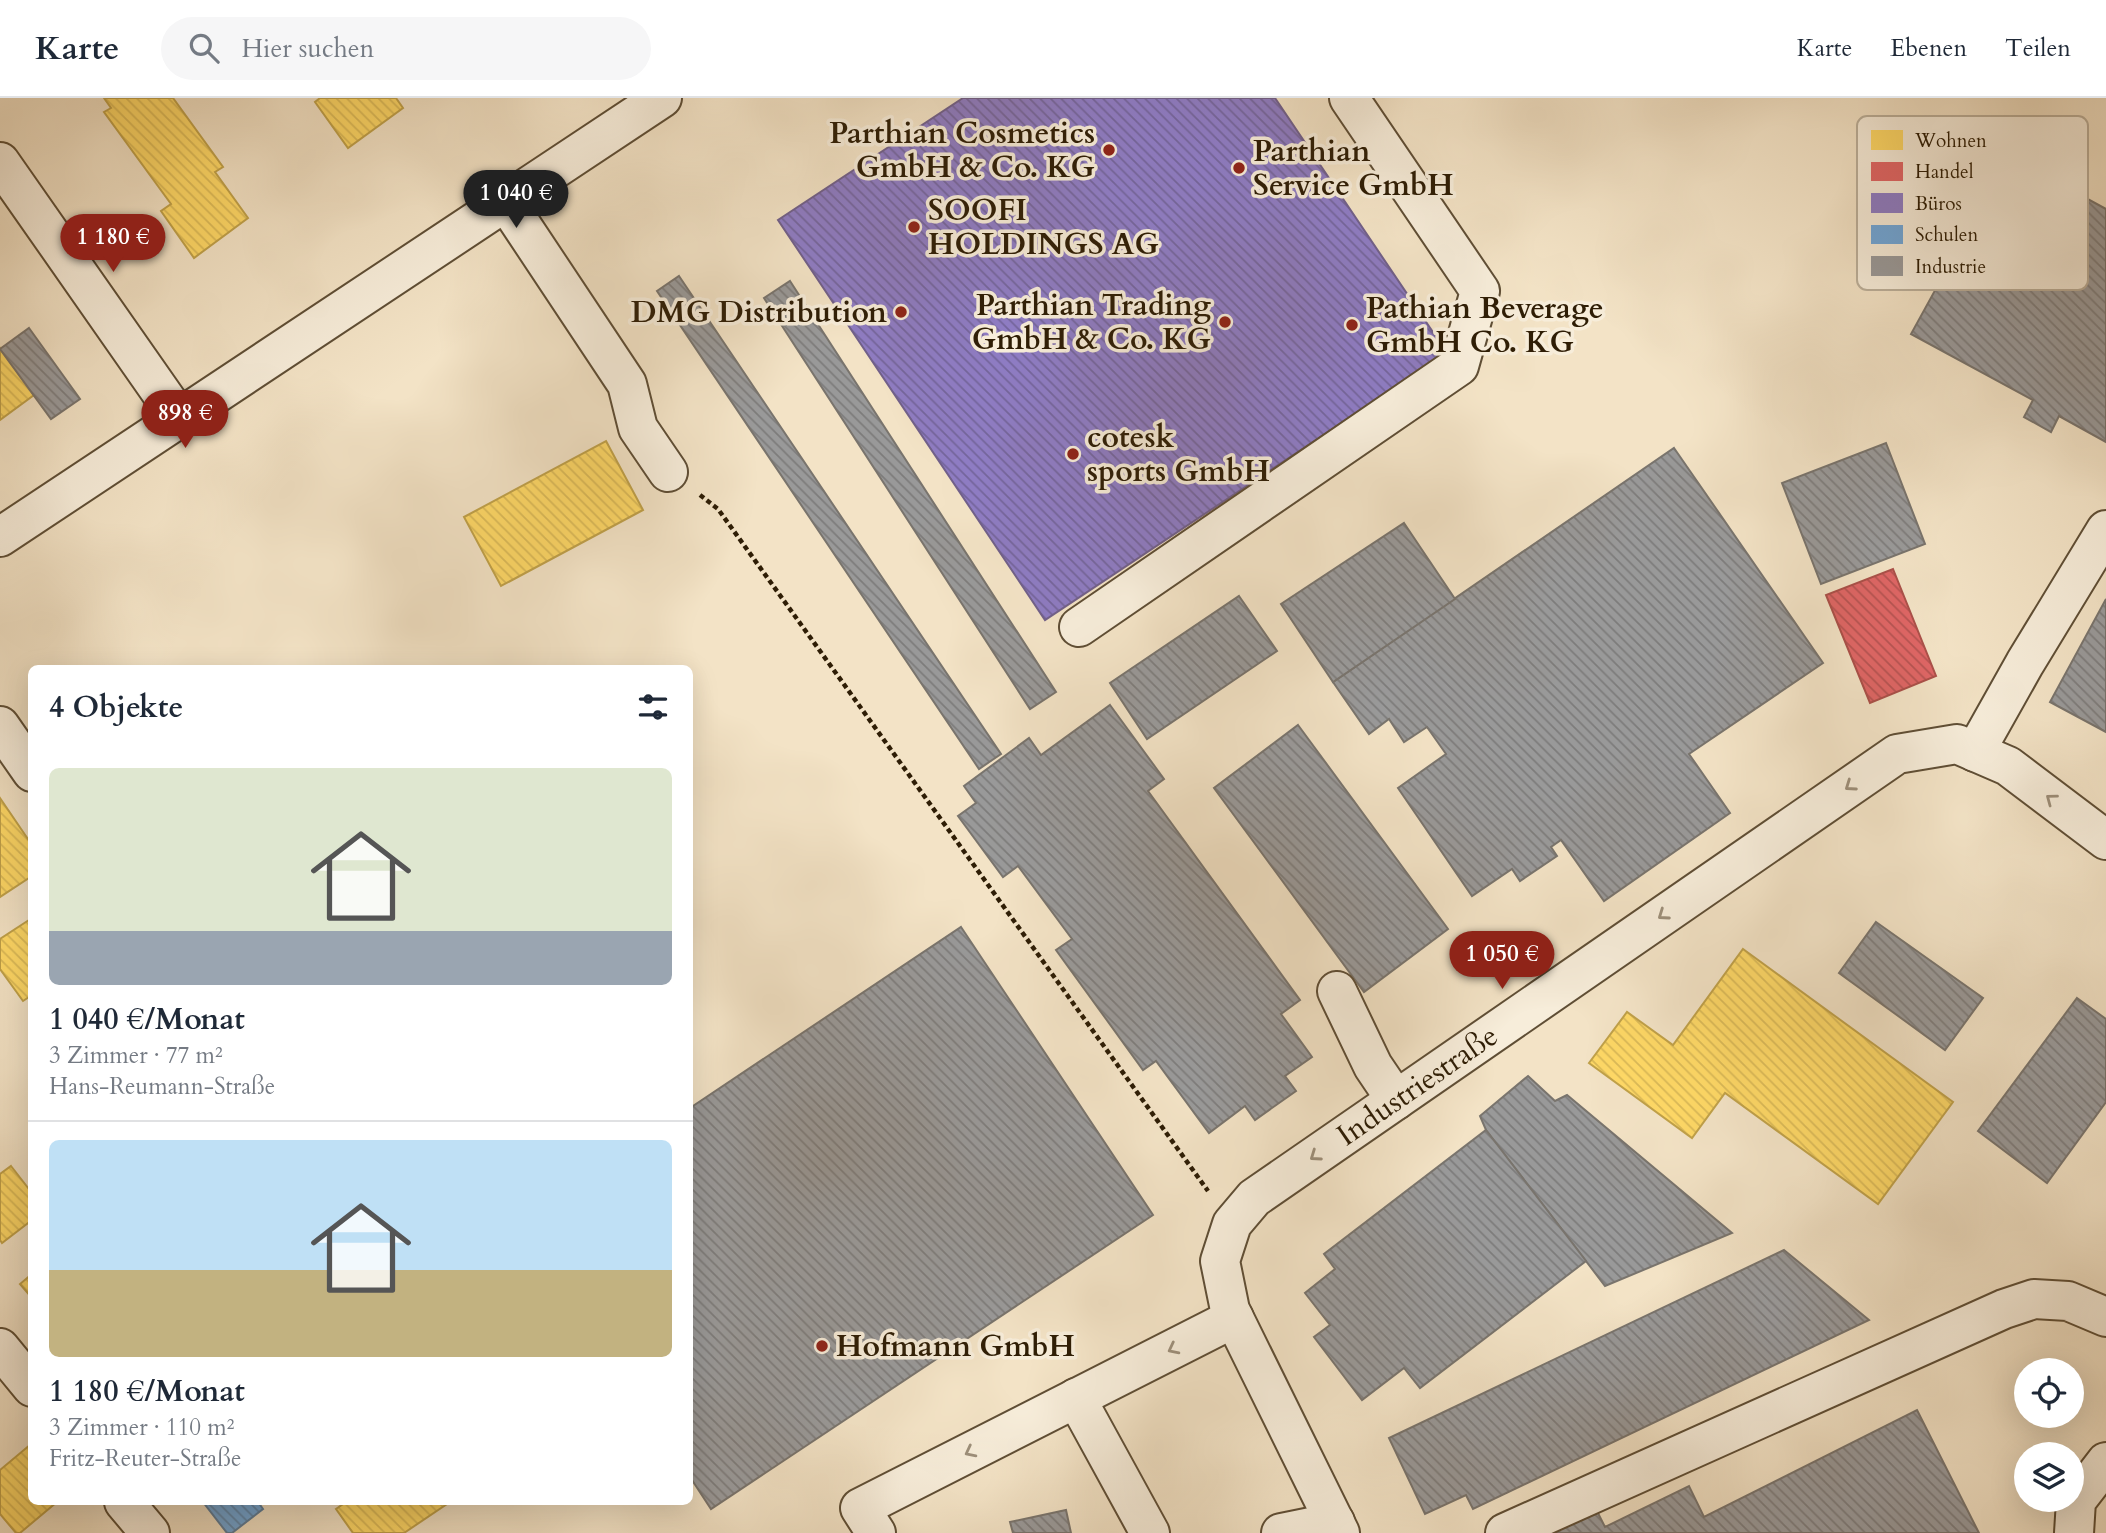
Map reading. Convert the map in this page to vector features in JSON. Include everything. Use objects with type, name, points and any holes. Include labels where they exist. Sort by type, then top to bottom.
[{"type":"street","points":[[0,537],[662,98]]},
{"type":"street","points":[[1079,627],[1459,366],[1480,290],[1349,98]]},
{"type":"street","points":[[0,162],[179,418]]},
{"type":"street","points":[[506,202],[627,384],[638,428],[668,472]]},
{"type":"street","points":[[1975,752],[2025,663],[2106,530]]},
{"type":"street","points":[[0,726],[28,766]]},
{"type":"street","name":"Industriestraße","points":[[1338,1528],[1230,1310],[1220,1261],[1232,1224],[1254,1198],[1897,754],[1957,744],[2008,766],[2106,840]]},
{"type":"street","points":[[1337,991],[1373,1066],[1396,1100]]},
{"type":"street","points":[[1505,1533],[2004,1309],[2034,1299],[2068,1301],[2106,1317]]},
{"type":"street","points":[[876,1533],[860,1508],[1234,1318]]},
{"type":"street","points":[[0,1348],[28,1382]]},
{"type":"street","points":[[1076,1398],[1150,1533]]},
{"type":"street","points":[[2074,1533],[2076,1501],[2106,1462]]},
{"type":"street","points":[[127,1505],[150,1533]]},
{"type":"street","points":[[1281,1533],[1338,1528]]},
{"type":"path","points":[[668,472],[718,509],[1232,1224]]},
{"type":"building: Wohnen","points":[[104,98],[173,98],[223,167],[215,172],[248,218],[194,258],[161,211],[171,204],[104,112],[111,108]]},
{"type":"building: Wohnen","points":[[320,98],[396,98],[403,108],[348,148],[315,102]]},
{"type":"building: Wohnen","points":[[0,348],[34,395],[0,420]]},
{"type":"building: Wohnen","points":[[606,441],[643,510],[501,586],[464,517]]},
{"type":"building: Wohnen","points":[[0,798],[28,839],[28,879],[0,897]]},
{"type":"building: Wohnen","points":[[28,921],[28,998],[23,1001],[0,969],[0,939]]},
{"type":"building: Wohnen","points":[[1743,949],[1953,1102],[1878,1204],[1725,1093],[1692,1138],[1589,1063],[1627,1012],[1673,1045]]},
{"type":"building: Wohnen","points":[[11,1166],[28,1188],[28,1223],[2,1243],[0,1240],[0,1174]]},
{"type":"building: Wohnen","points":[[28,1277],[28,1293],[20,1284]]},
{"type":"building: Wohnen","points":[[28,1447],[28,1505],[53,1505],[20,1533],[16,1533],[0,1514],[0,1470]]},
{"type":"building: Wohnen","points":[[342,1505],[446,1505],[404,1533],[353,1533],[336,1509]]},
{"type":"building: Handel","points":[[1893,569],[1936,676],[1870,703],[1826,595]]},
{"type":"building: Büros","points":[[963,98],[1275,98],[1447,353],[1045,620],[778,220]]},
{"type":"building: Schulen","points":[[205,1505],[260,1505],[263,1509],[232,1533],[227,1533]]},
{"type":"building: Industrie","points":[[2088,199],[2106,209],[2106,442],[2059,416],[2051,432],[2024,417],[2033,400],[1911,334],[1935,290],[2088,290]]},
{"type":"building: Industrie","points":[[679,276],[1001,754],[979,769],[657,291]]},
{"type":"building: Industrie","points":[[790,281],[1056,692],[1030,709],[764,298]]},
{"type":"building: Industrie","points":[[29,328],[80,399],[51,419],[0,349]]},
{"type":"building: Industrie","points":[[1886,443],[1925,544],[1821,584],[1782,483]]},
{"type":"building: Industrie","points":[[1674,448],[1823,663],[1689,754],[1730,813],[1604,901],[1561,840],[1551,847],[1557,856],[1520,881],[1512,869],[1472,896],[1398,788],[1446,754],[1427,727],[1404,742],[1389,719],[1369,734],[1333,682]]},
{"type":"building: Industrie","points":[[1404,523],[1455,599],[1333,682],[1281,604]]},
{"type":"building: Industrie","points":[[1239,596],[1277,651],[1147,739],[1110,683]]},
{"type":"building: Industrie","points":[[2106,599],[2106,732],[2050,702]]},
{"type":"building: Industrie","points":[[1110,705],[1164,779],[1148,791],[1300,1000],[1281,1014],[1312,1057],[1285,1076],[1296,1091],[1255,1120],[1245,1106],[1209,1133],[1156,1061],[1143,1070],[1056,950],[1072,939],[1018,866],[1003,877],[958,816],[976,803],[964,786],[1029,738],[1041,755]]},
{"type":"building: Industrie","points":[[1298,725],[1448,929],[1364,992],[1214,788]]},
{"type":"building: Industrie","points":[[1876,922],[1983,998],[1945,1050],[1839,973]]},
{"type":"building: Industrie","name":"Hofmann GmbH","points":[[961,927],[1153,1215],[711,1509],[693,1482],[693,1106]]},
{"type":"building: Industrie","points":[[2077,998],[2106,1019],[2106,1102],[2047,1183],[1978,1131]]},
{"type":"building: Industrie","points":[[1528,1076],[1555,1101],[1567,1095],[1732,1233],[1605,1286],[1486,1130],[1480,1116]]},
{"type":"building: Industrie","points":[[1486,1130],[1586,1261],[1420,1388],[1404,1368],[1362,1400],[1314,1337],[1330,1325],[1305,1293],[1335,1269],[1324,1254]]},
{"type":"building: Industrie","points":[[1784,1250],[1869,1320],[1473,1509],[1466,1495],[1425,1514],[1389,1438]]},
{"type":"building: Industrie","points":[[1917,1410],[1979,1533],[1528,1533],[1592,1501],[1605,1527],[1689,1486],[1704,1517]]},
{"type":"building: Industrie","points":[[1066,1510],[1071,1533],[1013,1533],[1010,1522]]},
{"type":"place","name":"Parthian Cosmetics GmbH & Co. KG","points":[[1109,150]]},
{"type":"place","name":"Parthian Service GmbH","points":[[1239,168]]},
{"type":"place","name":"SOOFI HOLDINGS AG","points":[[914,227]]},
{"type":"place","name":"DMG Distribution","points":[[901,312]]},
{"type":"place","name":"Parthian Trading GmbH & Co. KG","points":[[1225,322]]},
{"type":"place","name":"Pathian Beverage GmbH Co. KG","points":[[1352,325]]},
{"type":"place","name":"cotesk sports GmbH","points":[[1073,454]]},
{"type":"place","name":"Hofmann GmbH","points":[[822,1346]]}]
